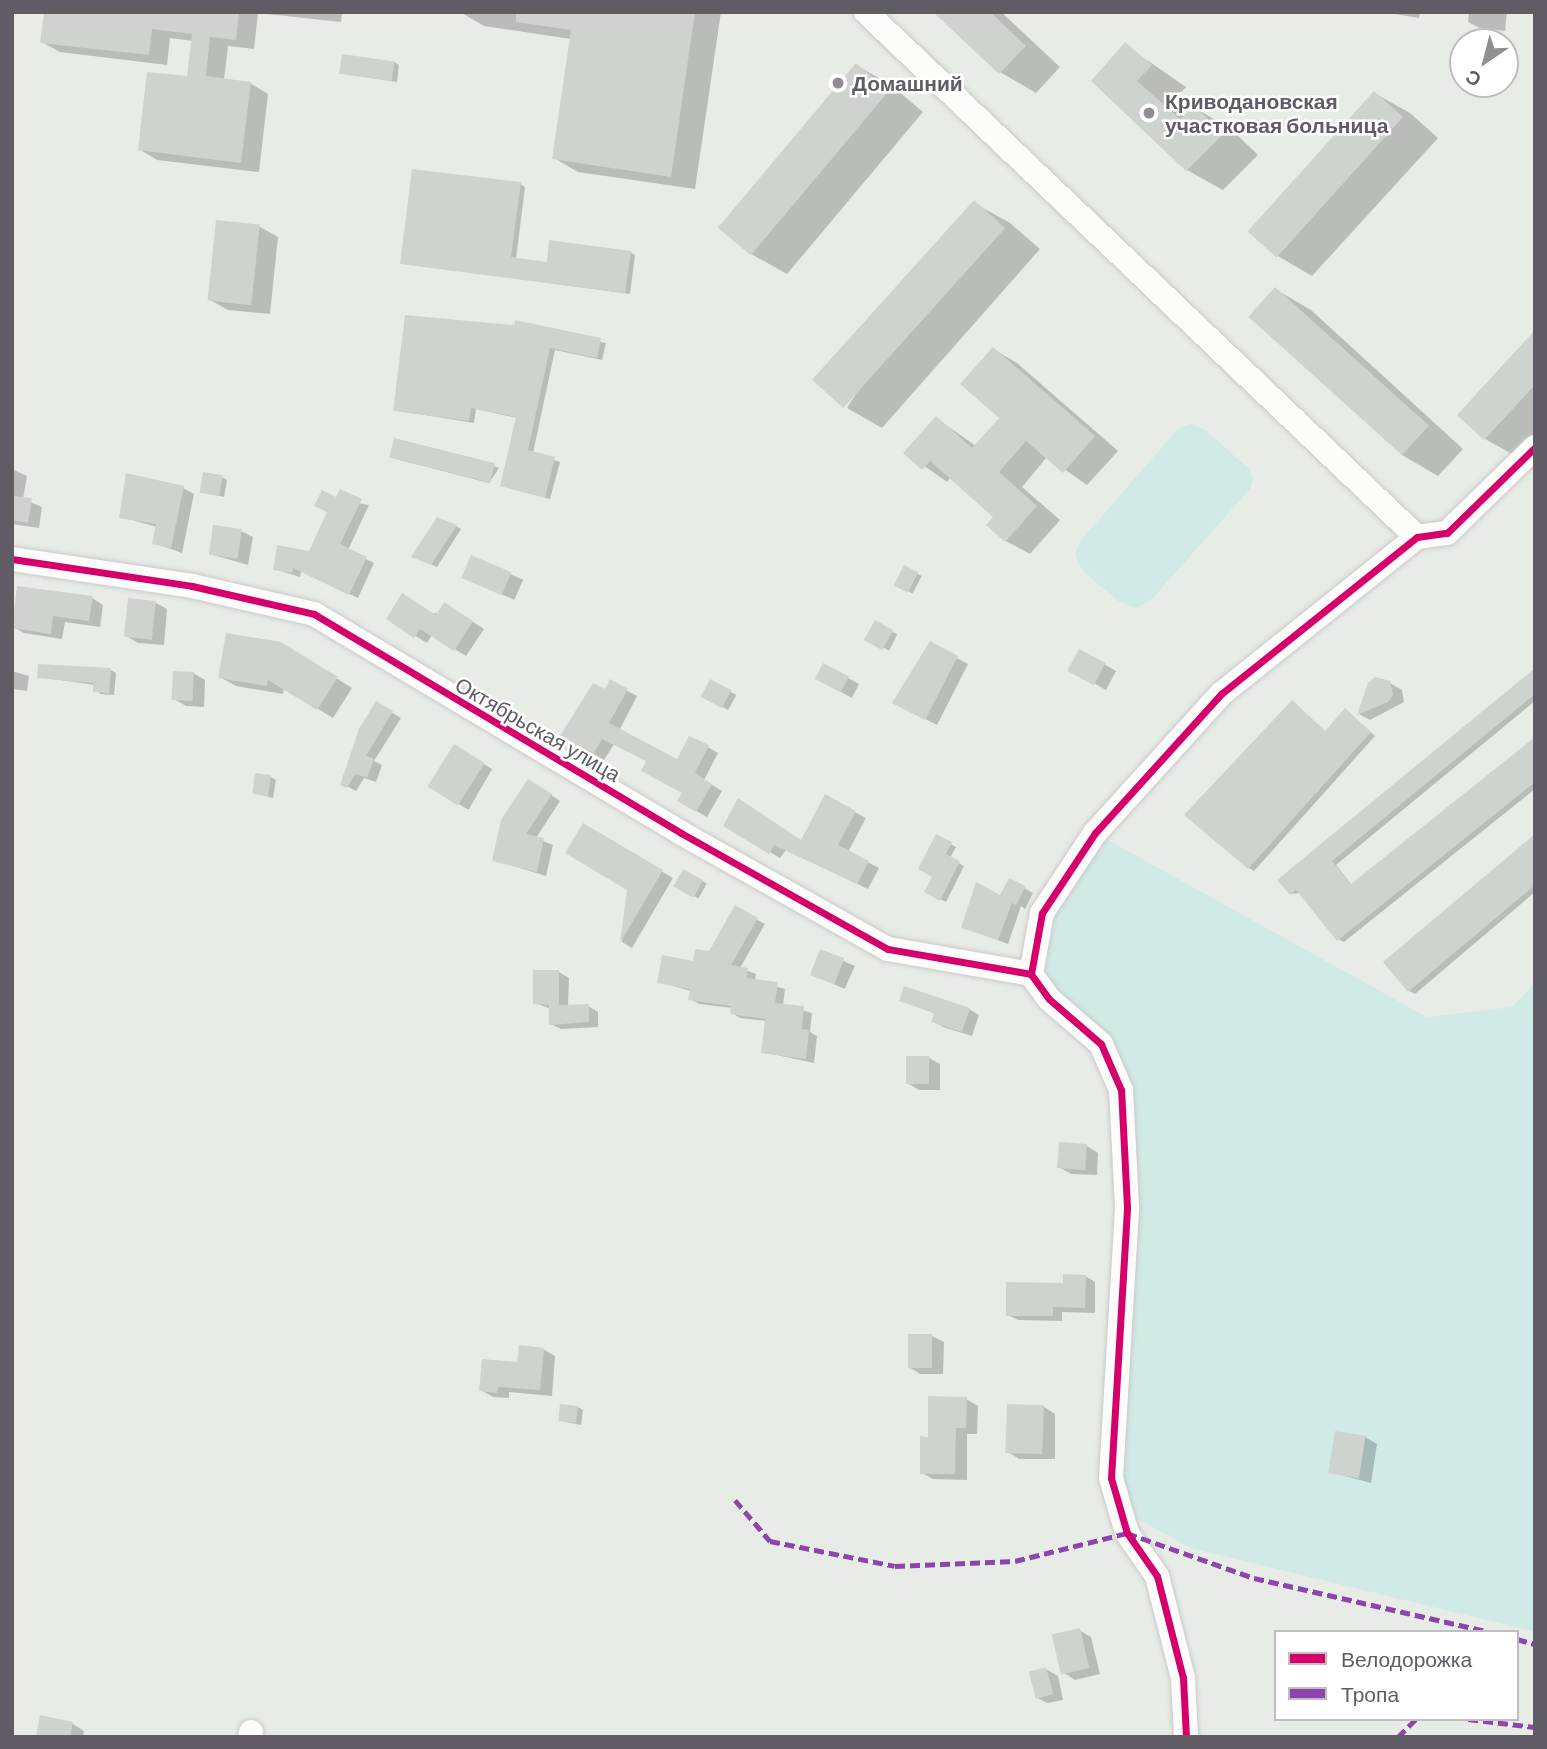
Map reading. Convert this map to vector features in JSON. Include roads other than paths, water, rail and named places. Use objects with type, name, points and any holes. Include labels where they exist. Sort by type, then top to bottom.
[{"type":"street","points":[[866,12],[1417,537]]},
{"type":"street","points":[[1186,1737],[1183,1678],[1157,1576],[1127,1533],[1111,1478],[1127,1207],[1121,1090],[1101,1044],[1049,999],[1031,974],[1042,913],[1095,832],[1221,694],[1417,537],[1447,533],[1535,447]]},
{"type":"street","name":"Октябрьская улица","points":[[12,559],[192,586],[314,614],[681,834],[888,949],[1031,974]]},
{"type":"place","name":"Домашний","points":[[838,83]]},
{"type":"place","name":"Криводановская участковая больница","points":[[1149,113]]}]
